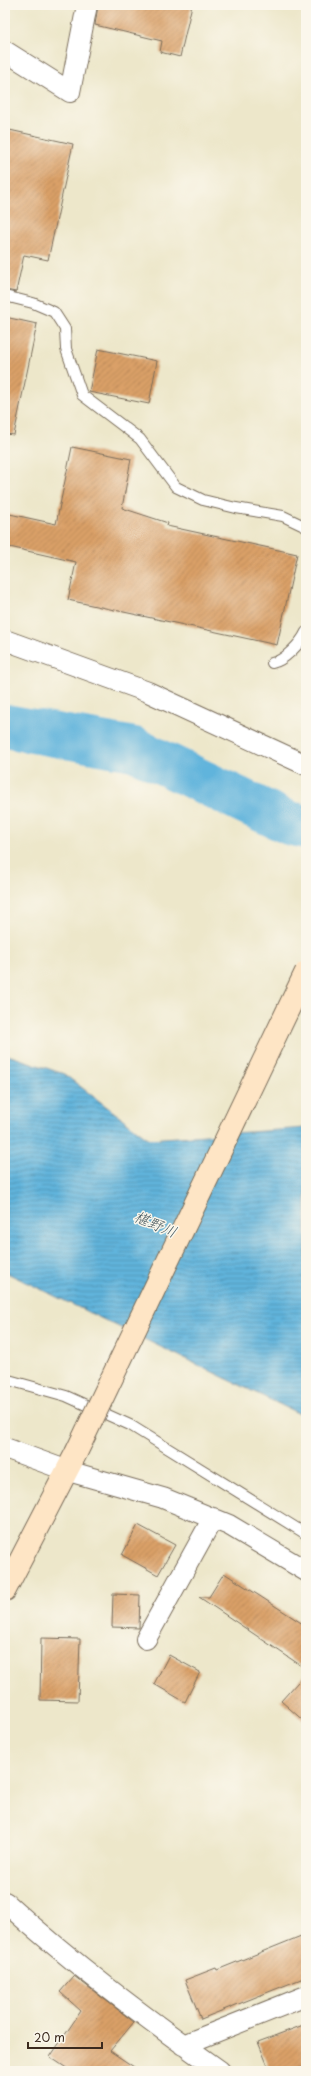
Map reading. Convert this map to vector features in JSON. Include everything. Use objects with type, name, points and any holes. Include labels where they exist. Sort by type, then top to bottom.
[{"type":"street","points":[[5,51],[70,92],[87,5]]},
{"type":"street","points":[[5,640],[148,692],[306,765]]},
{"type":"street","points":[[5,1590],[72,1462],[306,972]]},
{"type":"street","points":[[5,1448],[72,1462],[212,1518],[229,1525],[306,1571]]},
{"type":"street","points":[[146,1639],[212,1518]]},
{"type":"street","points":[[5,1902],[53,1946],[220,2071]]},
{"type":"street","points":[[183,2044],[306,1996]]},
{"type":"lane","points":[[5,296],[33,303],[54,312],[65,329],[66,350],[82,395],[140,439],[176,487],[203,500],[236,508],[283,516],[306,527]]},
{"type":"lane","points":[[272,663],[276,662],[288,653],[304,638],[306,632]]},
{"type":"lane","points":[[5,1379],[66,1396],[130,1425],[306,1534]]},
{"type":"water","name":"椹野川","points":[[5,1054],[64,1074],[149,1139],[306,1128],[306,1417],[5,1272]]},
{"type":"building","points":[[98,5],[192,5],[180,57],[160,52],[162,41],[95,25]]},
{"type":"building","points":[[5,129],[73,144],[48,260],[24,255],[16,292],[5,290]]},
{"type":"building","points":[[5,317],[37,324],[14,435],[5,434]]},
{"type":"building","points":[[98,349],[157,361],[149,404],[89,392]]},
{"type":"building","points":[[72,447],[131,459],[122,508],[168,523],[167,526],[297,554],[277,645],[68,600],[76,562],[5,546],[5,513],[56,524]]},
{"type":"building","points":[[138,1525],[175,1545],[158,1575],[122,1555]]},
{"type":"building","points":[[224,1573],[306,1626],[306,1669],[199,1597],[209,1597]]},
{"type":"building","points":[[113,1594],[140,1595],[139,1628],[112,1627]]},
{"type":"building","points":[[41,1638],[80,1639],[78,1701],[40,1700]]},
{"type":"building","points":[[169,1655],[200,1672],[185,1702],[154,1684]]},
{"type":"building","points":[[306,1673],[306,1723],[281,1701]]},
{"type":"building","points":[[306,1934],[306,1977],[201,2019],[185,1980],[216,1968],[217,1970]]},
{"type":"building","points":[[74,1976],[134,2022],[110,2051],[140,2071],[71,2071],[50,2057],[81,2011],[60,1992]]},
{"type":"building","points":[[306,2024],[306,2066],[292,2071],[270,2071],[258,2042]]},
{"type":"waterway","points":[[5,726],[134,749],[289,823],[306,827]]}]
